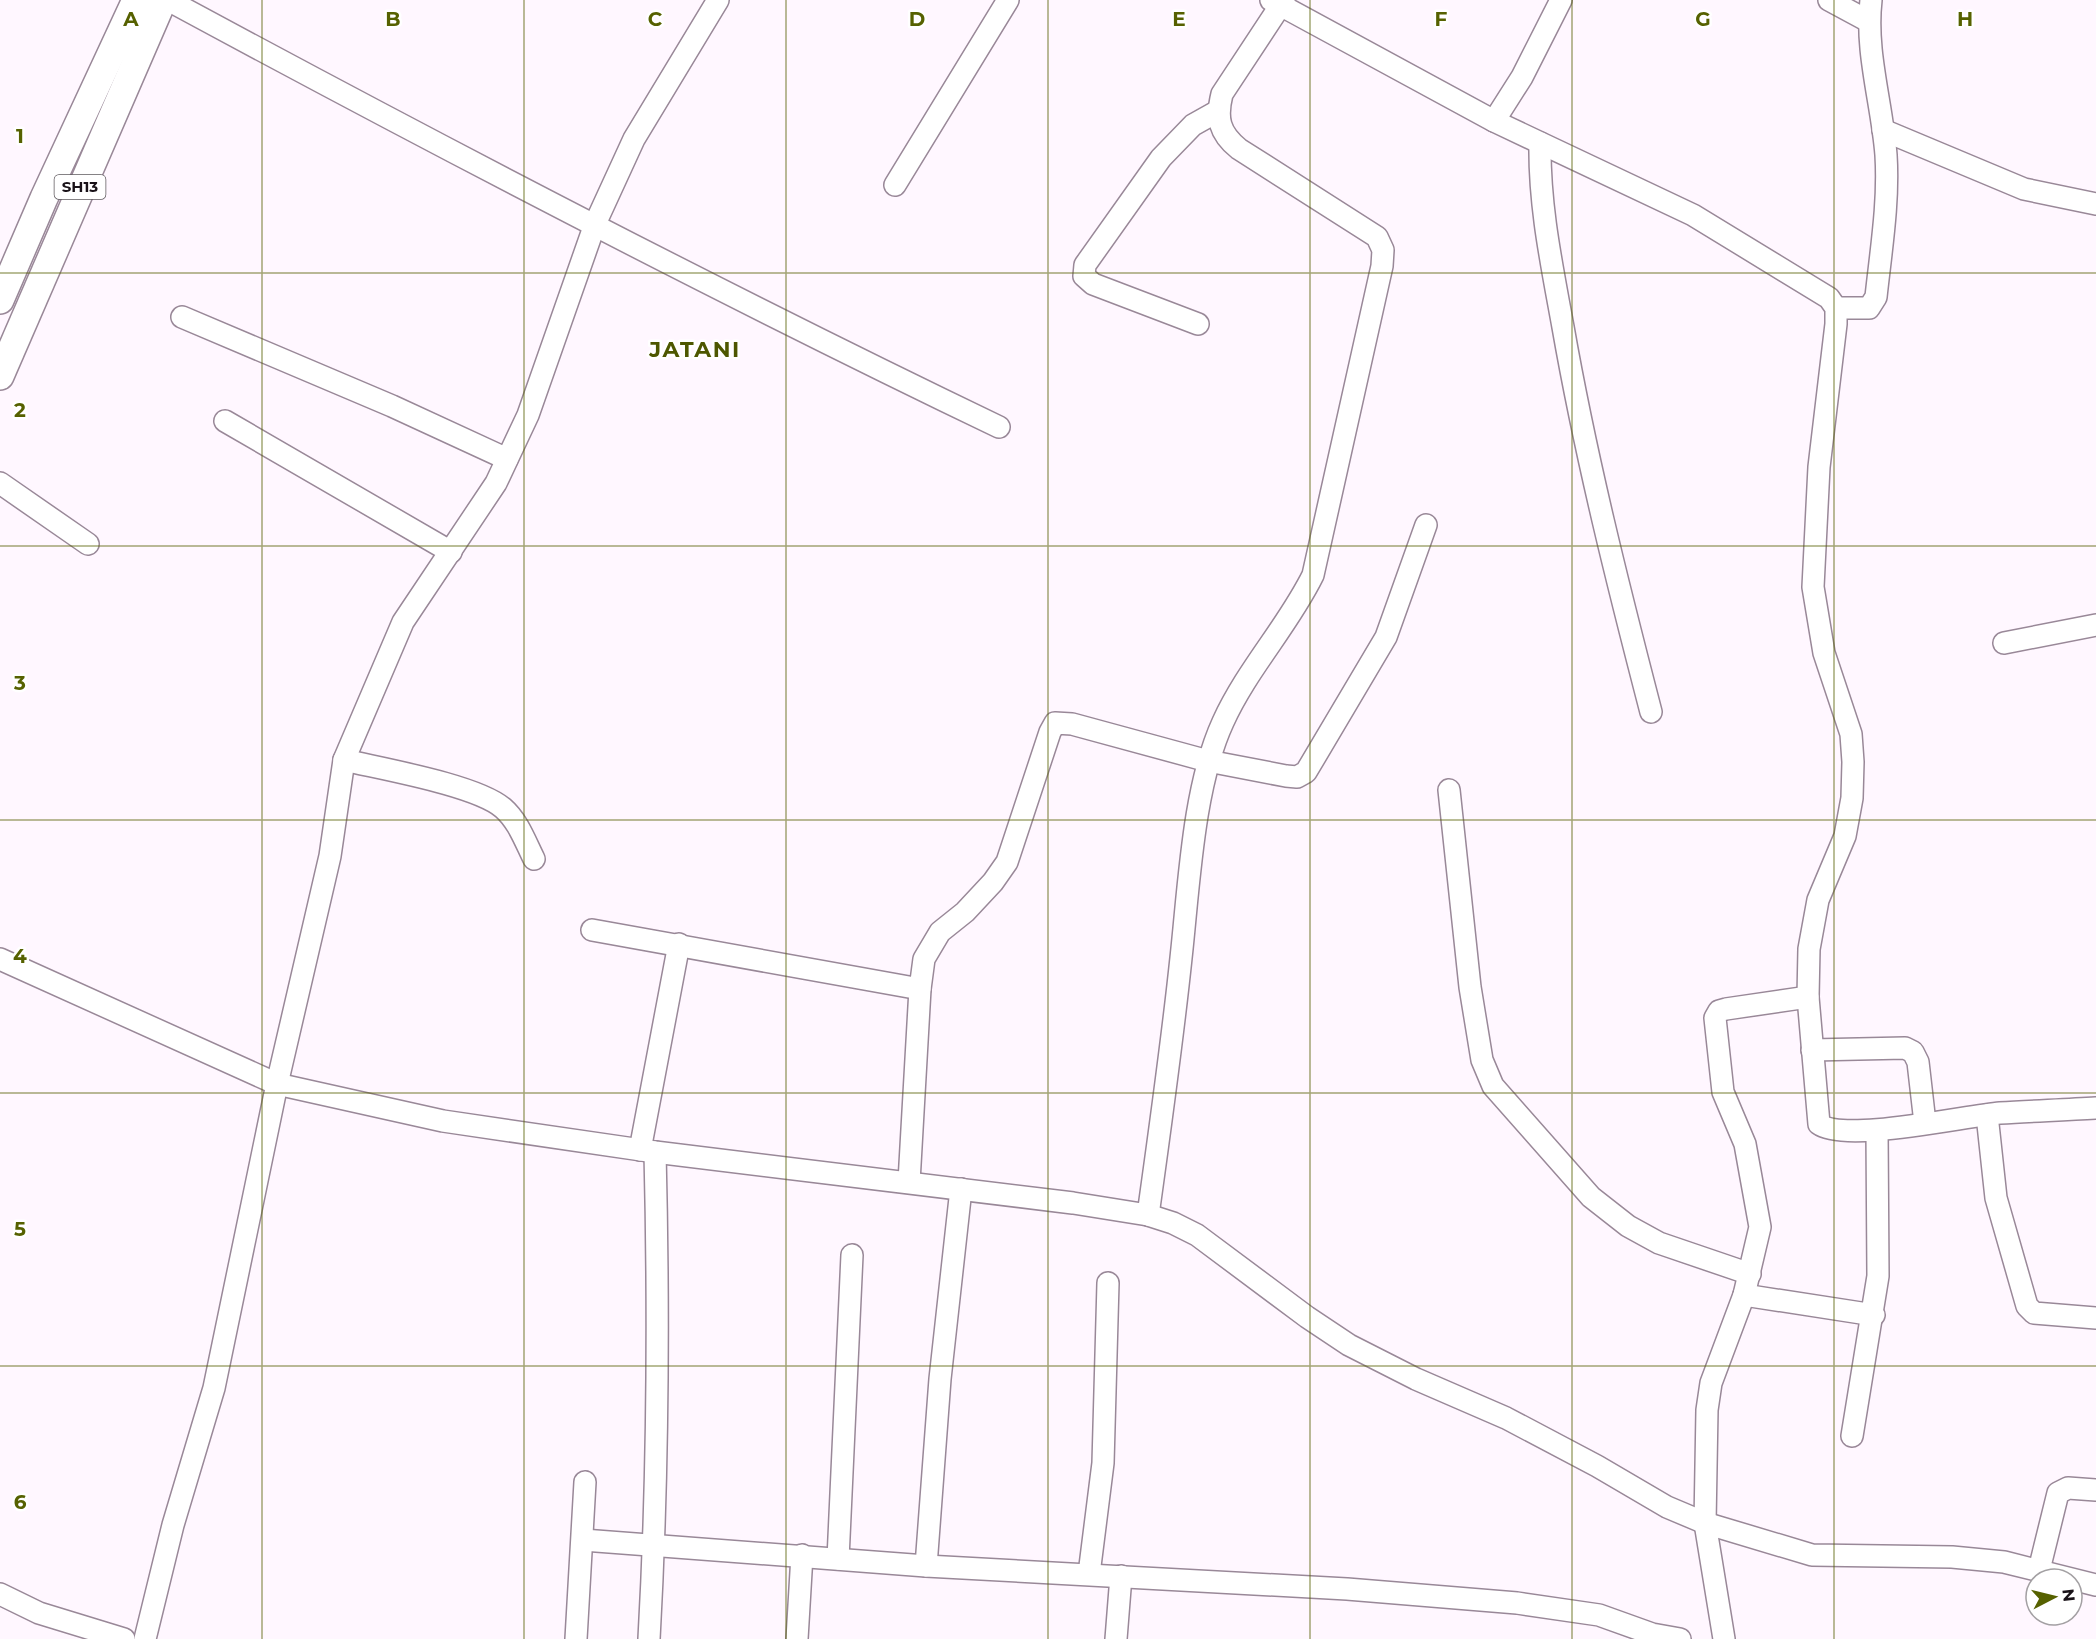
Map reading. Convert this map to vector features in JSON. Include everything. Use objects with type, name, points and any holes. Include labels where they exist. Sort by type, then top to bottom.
[{"type":"main road","name":"SH13","points":[[0,376],[120,62],[136,0]]},
{"type":"main road","name":"SH13","points":[[0,300],[120,62],[163,0]]},
{"type":"street","points":[[168,0],[346,96],[850,356],[999,427]]},
{"type":"street","points":[[145,1639],[173,1525],[214,1388],[277,1084],[328,867],[344,760],[403,622],[496,483],[528,415],[596,224],[634,139],[718,0]]},
{"type":"street","points":[[895,185],[1008,0]]},
{"type":"street","points":[[1494,121],[1522,77],[1561,0]]},
{"type":"street","points":[[1829,0],[1868,21]]},
{"type":"street","points":[[1836,308],[1869,308],[1876,297],[1886,194],[1883,130],[1868,21],[1871,0]]},
{"type":"street","points":[[1148,1215],[1173,1033],[1193,851],[1208,761],[1223,721],[1301,599],[1313,575],[1382,266],[1383,250],[1377,237],[1365,227],[1226,139],[1220,125],[1218,111],[1222,94],[1278,2],[1494,121],[1694,216],[1829,298],[1836,308],[1819,466],[1813,587],[1824,653],[1851,735],[1852,798],[1845,836],[1818,900],[1812,923],[1808,997],[1819,1124],[1833,1130],[1878,1131],[1925,1122],[1987,1115],[2096,1108]]},
{"type":"street","points":[[1198,324],[1093,284],[1084,276],[1084,265],[1167,152],[1193,125],[1218,111]]},
{"type":"street","points":[[1883,130],[2024,189],[2096,204]]},
{"type":"street","points":[[1540,143],[1542,209],[1579,417],[1606,542],[1651,712]]},
{"type":"street","points":[[182,317],[392,406],[507,459]]},
{"type":"street","points":[[225,421],[451,552]]},
{"type":"street","points":[[0,483],[88,544]]},
{"type":"street","points":[[909,1182],[920,989],[924,959],[935,939],[993,882],[1007,862],[1055,723],[1072,724],[1208,761],[1297,777],[1306,772],[1386,637],[1426,525]]},
{"type":"street","points":[[2004,643],[2096,625]]},
{"type":"street","points":[[344,760],[463,789],[489,799],[503,808],[517,825],[534,859]]},
{"type":"street","points":[[1449,790],[1470,987],[1482,1060],[1493,1086],[1591,1197],[1628,1226],[1659,1243],[1749,1274]]},
{"type":"street","points":[[592,930],[920,989]]},
{"type":"street","points":[[650,1639],[654,1547],[658,1304],[648,1151],[679,944]]},
{"type":"street","points":[[0,959],[277,1084],[443,1121],[648,1151],[961,1189],[1148,1215],[1173,1222],[1197,1235],[1307,1317],[1349,1345],[1506,1419],[1598,1466],[1667,1507],[1706,1523],[1812,1555],[1952,1557],[2004,1562],[2026,1567]]},
{"type":"street","points":[[1724,1639],[1706,1523],[1707,1410],[1711,1383],[1744,1295],[1760,1227],[1760,1216],[1745,1144],[1723,1092],[1715,1018],[1719,1011],[1726,1009],[1808,997]]},
{"type":"street","points":[[1812,1050],[1905,1048],[1913,1052],[1918,1062],[1925,1122]]},
{"type":"street","points":[[1987,1115],[1996,1198],[2027,1306],[2034,1313],[2096,1318]]},
{"type":"street","points":[[1852,1436],[1874,1315],[1878,1276],[1878,1131]]},
{"type":"street","points":[[926,1566],[940,1379],[961,1189]]},
{"type":"street","points":[[838,1559],[852,1255]]},
{"type":"street","points":[[1089,1574],[1103,1463],[1108,1283]]},
{"type":"street","points":[[1744,1295],[1874,1315]]},
{"type":"street","points":[[576,1639],[585,1482]]},
{"type":"street","points":[[2040,1567],[2058,1493],[2068,1488],[2096,1490]]},
{"type":"street","points":[[583,1540],[926,1566],[1347,1589],[1517,1603],[1599,1615],[1652,1634],[1680,1639]]},
{"type":"street","points":[[796,1639],[802,1555]]},
{"type":"street","points":[[1116,1639],[1121,1576]]},
{"type":"street","points":[[0,1594],[39,1613],[124,1639]]},
{"type":"district","name":"JATANI","points":[[695,349]]}]
